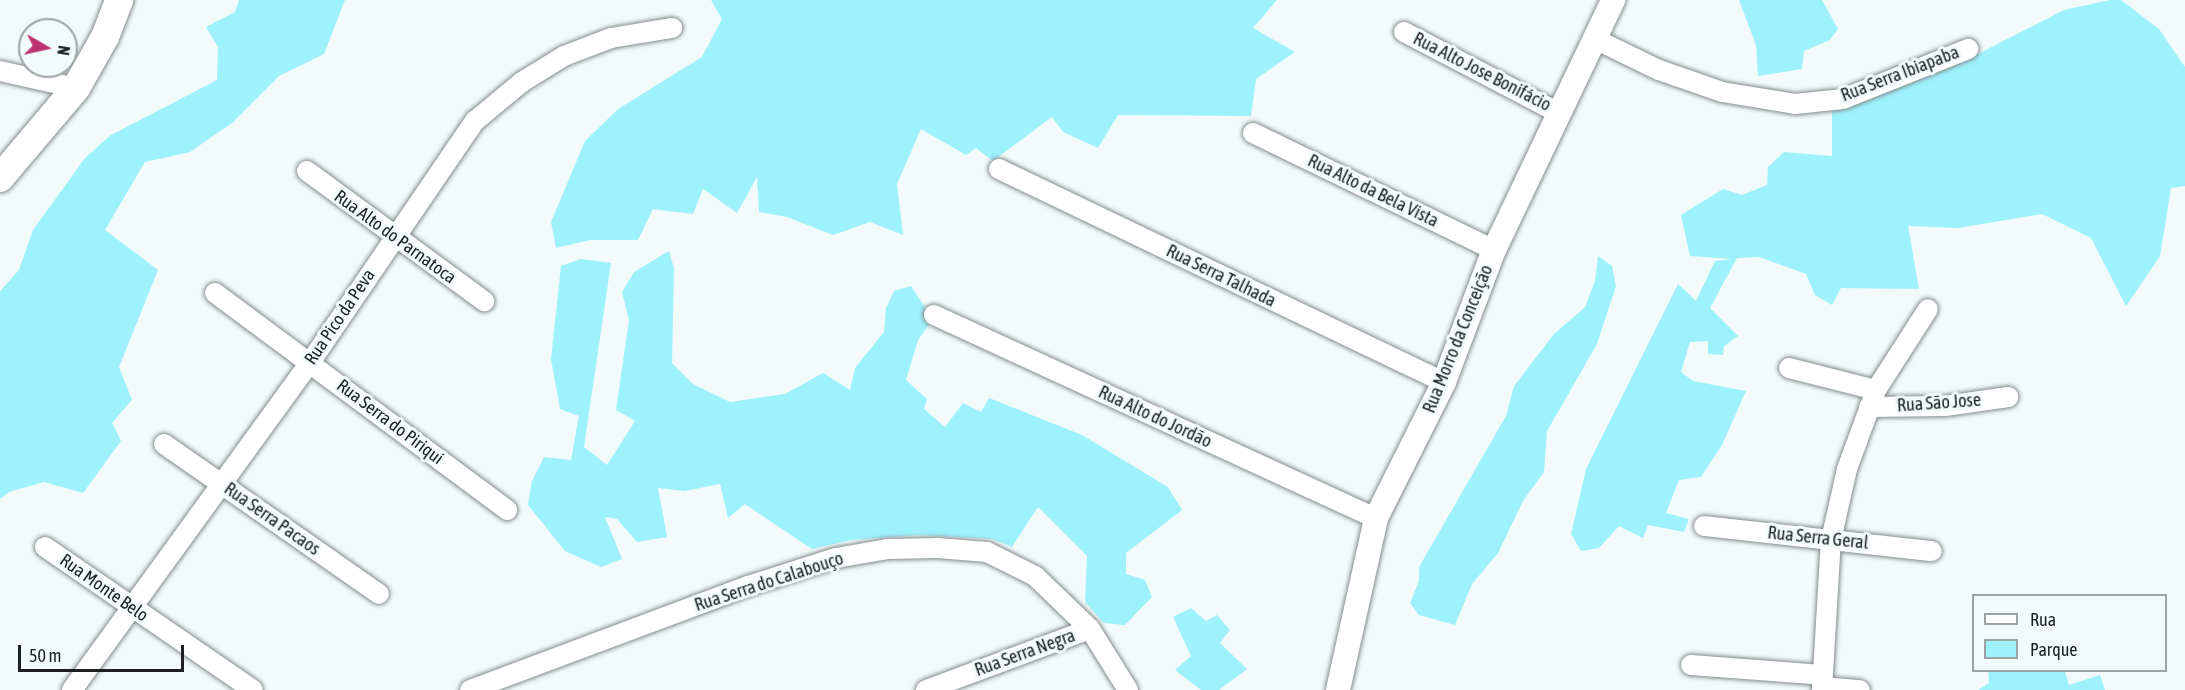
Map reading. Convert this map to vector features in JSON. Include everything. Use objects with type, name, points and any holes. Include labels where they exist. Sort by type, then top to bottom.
[{"type":"main road","points":[[0,178],[76,88],[105,37],[119,0]]},
{"type":"street","name":"Rua Morro da Conceição","points":[[1338,690],[1376,518],[1444,382],[1494,250],[1613,0]]},
{"type":"street","name":"Rua Pico da Peva","points":[[72,690],[220,482],[310,361],[475,121],[522,82],[564,56],[611,38],[672,28]]},
{"type":"street","name":"Rua Alto Jose Bonifácio","points":[[1404,32],[1559,112]]},
{"type":"street","name":"Rua Serra Ibiapaba","points":[[1593,38],[1659,70],[1722,92],[1795,104],[1843,99],[1968,48]]},
{"type":"street","points":[[0,71],[76,88]]},
{"type":"street","name":"Rua Alto da Bela Vista","points":[[1253,133],[1494,250]]},
{"type":"street","name":"Rua Serra Talhada","points":[[999,169],[1444,382]]},
{"type":"street","name":"Rua Alto do Parnatoca","points":[[307,171],[393,238],[484,301]]},
{"type":"street","name":"Rua Serra do Piriqui","points":[[215,293],[310,361],[507,510]]},
{"type":"street","points":[[1822,684],[1831,540],[1847,469],[1873,398],[1928,309]]},
{"type":"street","name":"Rua Alto do Jordão","points":[[934,315],[1376,518]]},
{"type":"street","name":"Rua São Jose","points":[[1789,368],[1873,398],[1945,406],[2008,397]]},
{"type":"street","name":"Rua Serra Pacaos","points":[[164,444],[379,594]]},
{"type":"street","name":"Rua Serra Geral","points":[[1704,526],[1932,551]]},
{"type":"street","name":"Rua Monte Belo","points":[[45,547],[253,690]]},
{"type":"street","name":"Rua Serra do Calabouço","points":[[470,690],[748,586],[837,558],[888,549],[987,552],[1035,576],[1090,629],[1128,690]]},
{"type":"street","name":"Rua Serra Negra","points":[[926,690],[1090,629]]},
{"type":"street","points":[[1691,664],[1860,690]]},
{"type":"green space","points":[[239,0],[345,0],[324,54],[279,76],[232,123],[190,152],[145,162],[105,230],[158,270],[119,367],[132,400],[112,423],[121,441],[83,493],[44,482],[9,492],[0,499],[0,291],[19,270],[33,230],[85,158],[111,135],[217,80],[218,47],[206,27],[235,12]]},
{"type":"green space","points":[[711,0],[1277,0],[1253,28],[1295,52],[1256,79],[1251,116],[1118,115],[1098,148],[1063,132],[1052,117],[993,161],[976,148],[966,155],[921,129],[897,184],[903,235],[870,222],[833,235],[787,217],[759,212],[757,177],[737,213],[703,189],[693,214],[653,209],[638,240],[590,240],[556,248],[551,222],[585,141],[618,109],[702,57],[722,19]]},
{"type":"green space","points":[[1739,0],[1822,0],[1838,29],[1830,40],[1804,51],[1802,69],[1758,76],[1756,45]]},
{"type":"green space","points":[[2110,0],[2121,0],[2159,29],[2185,67],[2185,186],[2171,188],[2160,256],[2126,306],[2091,238],[2042,214],[1958,228],[1908,226],[1919,289],[1841,288],[1832,305],[1815,295],[1806,274],[1759,257],[1737,258],[1710,308],[1738,336],[1724,346],[1723,355],[1708,354],[1708,341],[1690,342],[1681,372],[1693,381],[1746,391],[1722,445],[1701,477],[1679,480],[1666,513],[1689,519],[1684,532],[1648,525],[1643,538],[1619,526],[1599,548],[1581,551],[1571,534],[1586,469],[1678,284],[1696,301],[1715,261],[1732,259],[1690,256],[1681,215],[1723,189],[1742,195],[1767,185],[1768,167],[1784,152],[1832,156],[1832,106],[1980,53],[2064,10]]},
{"type":"green space","points":[[669,251],[674,268],[672,363],[693,384],[730,402],[785,394],[823,373],[850,390],[855,368],[884,332],[886,308],[894,291],[911,286],[933,319],[918,340],[906,380],[927,399],[924,409],[945,427],[963,403],[981,412],[989,398],[1082,435],[1168,487],[1182,510],[1126,553],[1126,574],[1145,580],[1152,597],[1125,625],[1104,623],[1085,602],[1087,556],[1038,507],[1012,547],[992,539],[919,535],[851,540],[812,549],[745,504],[728,518],[720,484],[685,491],[658,488],[667,537],[637,542],[617,519],[605,517],[622,559],[601,567],[565,551],[528,505],[532,481],[544,457],[571,460],[579,416],[560,409],[551,359],[561,266],[581,259],[611,263],[584,447],[607,465],[635,421],[616,410],[629,320],[622,292],[634,272]]},
{"type":"green space","points":[[1598,256],[1612,266],[1616,286],[1597,344],[1547,431],[1544,472],[1523,501],[1498,553],[1472,584],[1455,625],[1419,615],[1410,603],[1419,581],[1419,567],[1506,416],[1514,386],[1554,334],[1585,307],[1595,281]]},
{"type":"green space","points":[[1191,608],[1206,621],[1217,615],[1230,630],[1220,643],[1247,669],[1219,690],[1201,690],[1175,670],[1191,656],[1173,617]]},
{"type":"green space","points":[[1988,672],[2065,672],[2069,685],[2100,675],[2105,690],[1978,690],[1989,683]]}]
